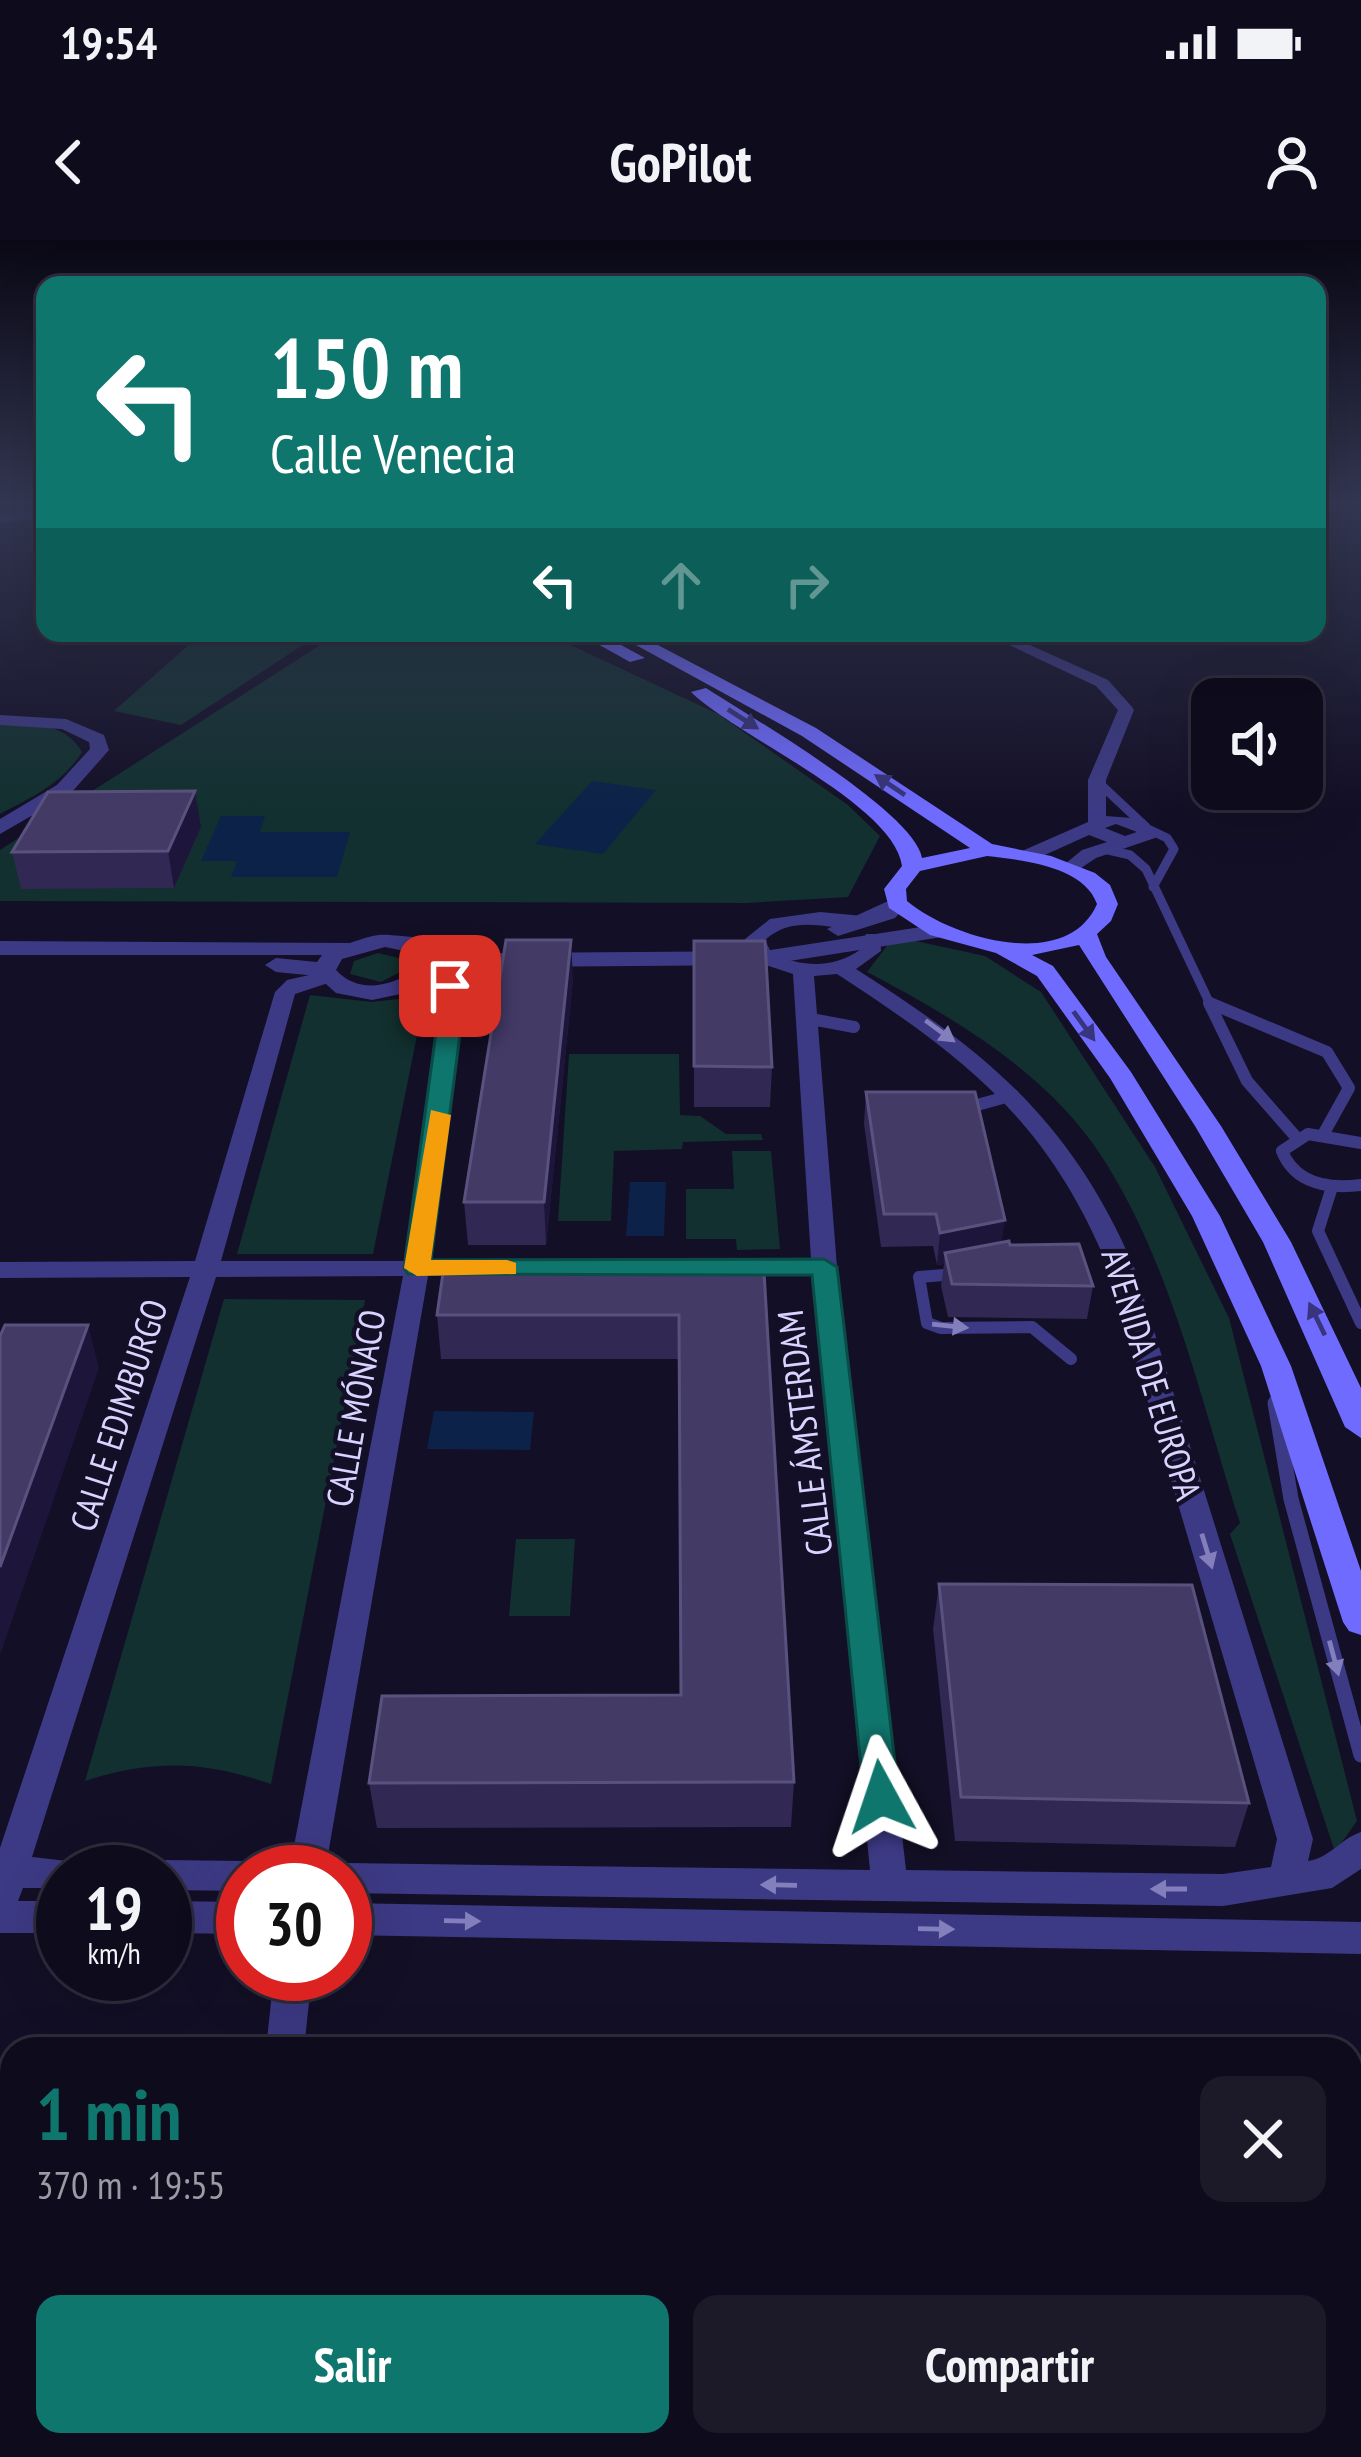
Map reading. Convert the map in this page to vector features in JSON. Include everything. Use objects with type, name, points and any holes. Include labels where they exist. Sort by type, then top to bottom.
[{"type":"main road","points":[[603,642],[700,692],[841,784],[910,846],[913,866]]},
{"type":"main road","points":[[639,642],[809,732],[987,850]]},
{"type":"main road","points":[[1001,947],[1048,944],[1085,932],[1106,907],[1103,893],[1072,868],[1029,855],[987,850],[913,866],[895,889],[897,903],[934,932],[1001,947],[1046,971],[1122,1077],[1206,1216],[1265,1339],[1361,1622]]},
{"type":"main road","points":[[1085,932],[1095,957],[1266,1216],[1335,1356],[1361,1426]]},
{"type":"street","points":[[1011,642],[1102,683],[1126,710],[1097,780],[1096,824],[1101,836],[1124,842]]},
{"type":"street","points":[[0,721],[77,728],[97,739],[100,750],[64,789],[0,828]]},
{"type":"street","points":[[1029,855],[1096,824],[1128,820],[1147,828],[1144,838],[1103,849],[1072,868]]},
{"type":"street","points":[[0,963],[243,963],[326,974],[346,989],[377,992],[423,966],[760,951],[868,930],[897,903]]},
{"type":"street","points":[[760,951],[763,929],[785,920],[934,932]]},
{"type":"street","points":[[760,951],[802,970],[841,968],[860,961],[871,950],[868,930]]},
{"type":"street","points":[[0,948],[346,948],[384,940],[423,966]]},
{"type":"street","points":[[326,974],[346,948]]},
{"type":"street","name":"CALLE MÓNACO","points":[[312,1845],[417,1268],[454,995],[423,966]]},
{"type":"street","name":"AVENIDA DE EUROPA","points":[[841,968],[975,1057],[1013,1095],[1082,1182],[1121,1267],[1295,1839],[1286,1882]]},
{"type":"street","name":"CALLE ÁMSTERDAM","points":[[802,970],[824,1267],[890,1887]]},
{"type":"street","name":"CALLE EDIMBURGO","points":[[3,1882],[206,1269],[285,992],[326,974]]},
{"type":"street","points":[[0,1270],[417,1268],[606,1260],[824,1267]]},
{"type":"street","points":[[372,1878],[1223,1890],[1332,1873],[1361,1847]]},
{"type":"street","points":[[3,1882],[36,1877]]},
{"type":"street","points":[[0,1917],[36,1917]]},
{"type":"street","points":[[372,1920],[1361,1938]]},
{"type":"street","points":[[286,2037],[290,2001]]},
{"type":"lane","points":[[1097,780],[1174,849],[1153,886]]},
{"type":"lane","points":[[1124,842],[1138,849],[1148,865],[1153,886],[1247,1082],[1296,1137]]},
{"type":"lane","points":[[1103,849],[1141,857],[1148,865]]},
{"type":"lane","points":[[1208,1002],[1327,1052],[1349,1088],[1324,1133]]},
{"type":"lane","points":[[806,1018],[854,1027]]},
{"type":"lane","points":[[963,1109],[1013,1095]]},
{"type":"lane","points":[[1361,1143],[1324,1133],[1296,1137],[1282,1151],[1287,1166],[1332,1186],[1361,1185]]},
{"type":"lane","points":[[1332,1186],[1318,1231],[1361,1323]]},
{"type":"lane","points":[[969,1274],[919,1277],[927,1323],[941,1328],[1032,1328],[1071,1359]]},
{"type":"lane","points":[[1265,1339],[1291,1499],[1361,1755]]},
{"type":"green space","points":[[192,642],[307,642],[181,725],[114,711]]},
{"type":"green space","points":[[325,642],[564,642],[718,714],[848,805],[880,836],[848,897],[747,903],[0,901],[0,850]]},
{"type":"green space","points":[[0,725],[56,730],[82,752],[56,781],[0,814]]},
{"type":"green space","points":[[911,940],[985,956],[1041,992],[1155,1167],[1229,1318],[1357,1821],[1335,1852],[1230,1534],[1240,1523],[1183,1335],[1148,1243],[1102,1157],[1055,1099],[965,1028],[867,972],[889,943]]},
{"type":"green space","points":[[378,953],[403,959],[408,968],[381,982],[350,974],[354,961]]},
{"type":"green space","points":[[310,995],[372,1002],[425,996],[373,1254],[237,1254]]},
{"type":"green space","points":[[569,1054],[679,1054],[680,1115],[700,1116],[726,1134],[761,1134],[763,1140],[683,1142],[682,1149],[614,1151],[611,1221],[558,1221]]},
{"type":"green space","points":[[732,1151],[771,1151],[780,1249],[737,1250],[736,1239],[686,1239],[686,1189],[734,1189]]},
{"type":"green space","points":[[224,1299],[365,1300],[271,1784],[179,1766],[134,1769],[85,1781]]},
{"type":"green space","points":[[516,1539],[575,1539],[570,1616],[509,1616]]},
{"type":"water","points":[[592,781],[656,790],[603,854],[535,844]]},
{"type":"water","points":[[221,816],[265,816],[260,832],[350,832],[337,877],[231,877],[237,861],[201,861]]},
{"type":"water","points":[[630,1182],[666,1182],[664,1236],[626,1236]]},
{"type":"water","points":[[434,1411],[534,1412],[530,1450],[427,1449]]},
{"type":"building","points":[[195,791],[168,851],[12,852],[48,792]]},
{"type":"building","points":[[506,940],[571,940],[544,1202],[464,1202]]},
{"type":"building","points":[[694,941],[765,941],[772,1067],[694,1066]]},
{"type":"building","points":[[866,1092],[975,1092],[1005,1220],[940,1233],[936,1214],[884,1214]]},
{"type":"building","points":[[1009,1241],[1010,1245],[1079,1244],[1093,1286],[952,1284],[945,1253]]},
{"type":"building","points":[[764,1272],[794,1782],[369,1783],[382,1696],[681,1695],[679,1315],[437,1315],[443,1273]]},
{"type":"building","points":[[5,1325],[88,1325],[0,1567],[0,1336]]},
{"type":"building","points":[[939,1584],[1192,1585],[1249,1803],[961,1797]]},
{"type":"slow traffic","points":[[439,1115],[417,1268],[507,1268]]},
{"type":"route","points":[[450,986],[454,995],[417,1268],[824,1267],[881,1797]]}]
